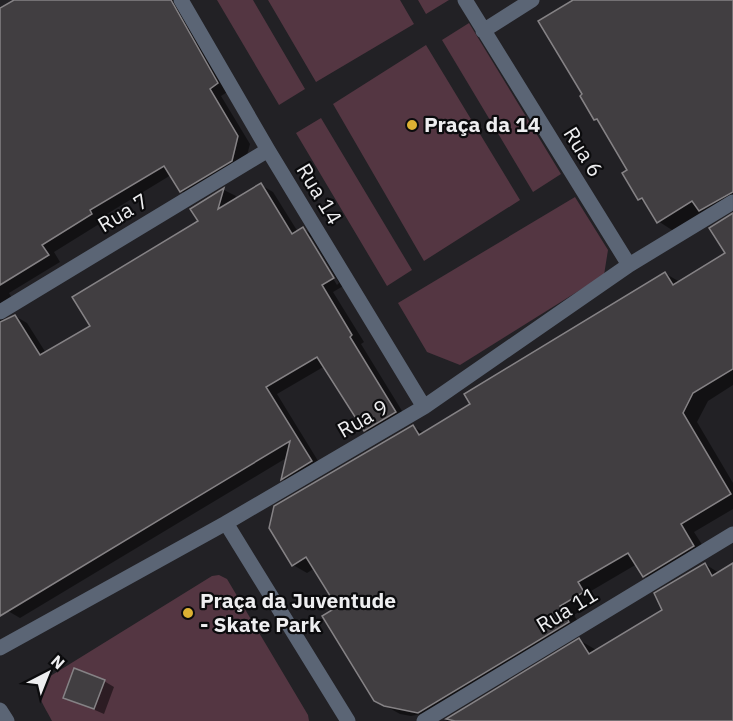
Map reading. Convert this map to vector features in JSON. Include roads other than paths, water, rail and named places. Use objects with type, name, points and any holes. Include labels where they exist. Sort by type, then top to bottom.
[{"type":"street","name":"Rua 14","points":[[181,0],[268,150],[424,407]]},
{"type":"street","name":"Rua 6","points":[[465,0],[629,265]]},
{"type":"street","points":[[483,31],[532,0]]},
{"type":"street","name":"Rua 7","points":[[0,312],[268,150]]},
{"type":"street","name":"Rua 9","points":[[0,648],[226,523],[424,407],[629,265],[733,202]]},
{"type":"street","points":[[226,523],[348,721]]},
{"type":"street","name":"Rua 11","points":[[423,721],[733,534]]},
{"type":"street","points":[[0,710],[7,721]]},
{"type":"place","name":"Praça da 14","points":[[412,125]]},
{"type":"place","name":"Praça da Juventude - Skate Park","points":[[188,613]]}]
